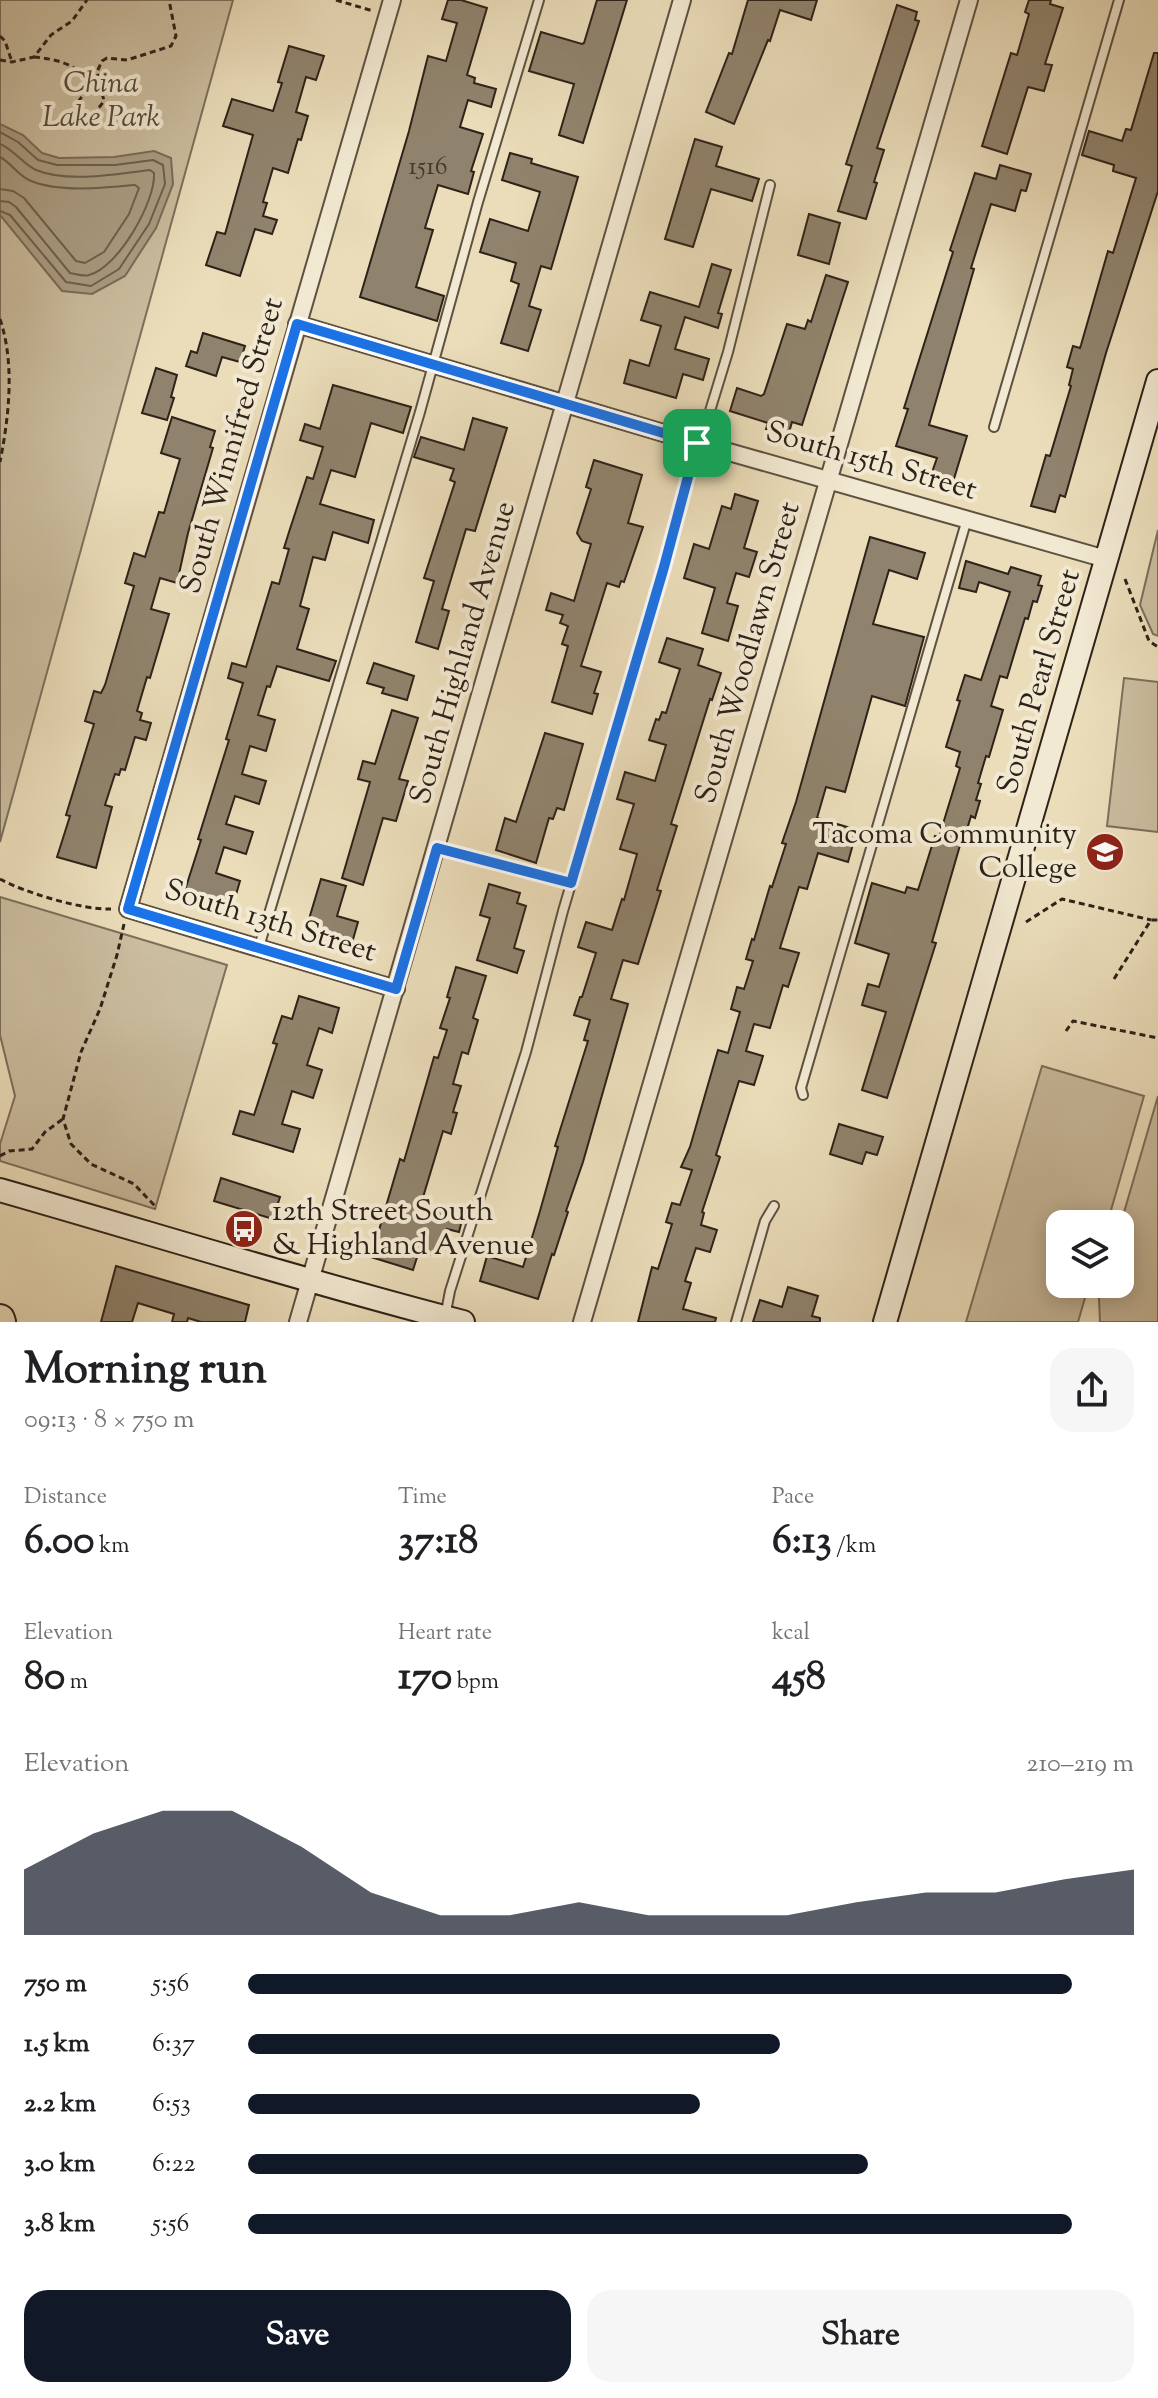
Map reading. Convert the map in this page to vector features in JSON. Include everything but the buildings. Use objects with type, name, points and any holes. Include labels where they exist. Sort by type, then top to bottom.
[{"type":"street","name":"South Highland Avenue","points":[[298,1322],[682,0]]},
{"type":"street","name":"South Woodlawn Street","points":[[582,1322],[969,0]]},
{"type":"street","name":"South Winnifred Street","points":[[127,909],[390,8]]},
{"type":"street","name":"South 15th Street","points":[[297,324],[697,443],[1106,559]]},
{"type":"street","name":"South Pearl Street","points":[[885,1322],[1158,381]]},
{"type":"street","name":"South 13th Street","points":[[127,909],[396,989]]},
{"type":"street","points":[[0,1190],[451,1320]]},
{"type":"lane","points":[[259,947],[539,0]]},
{"type":"lane","points":[[994,427],[1119,0]]},
{"type":"lane","points":[[451,1320],[450,1291],[526,1052],[697,443],[728,352],[770,185]]},
{"type":"lane","points":[[803,1095],[801,1088],[829,986],[967,518]]},
{"type":"lane","points":[[437,848],[571,883]]},
{"type":"lane","points":[[736,1322],[765,1221],[774,1206]]},
{"type":"path","points":[[34,57],[51,35],[72,21],[87,0]]},
{"type":"path","points":[[0,60],[12,62],[34,57],[70,65],[88,79],[90,85],[79,98],[76,109],[80,113],[92,113],[104,101],[97,72],[102,61],[107,58],[127,60],[171,46],[176,36],[169,0]]},
{"type":"path","points":[[336,0],[390,8]]},
{"type":"path","points":[[0,36],[5,41],[12,62]]},
{"type":"path","points":[[0,319],[6,337],[9,369],[0,462]]},
{"type":"path","points":[[1125,579],[1149,641],[1158,647]]},
{"type":"path","points":[[0,879],[77,906],[127,909],[117,955],[100,1009],[81,1052],[63,1119],[71,1144],[91,1164],[134,1184],[155,1209]]},
{"type":"path","points":[[1026,922],[1062,899],[1158,920]]},
{"type":"path","points":[[1114,979],[1151,920]]},
{"type":"path","points":[[1066,1031],[1073,1021],[1158,1038]]},
{"type":"path","points":[[0,1156],[9,1151],[32,1149],[45,1132],[63,1119]]},
{"type":"green space","name":"China Lake Park","points":[[0,0],[233,0],[0,842]]},
{"type":"green space","points":[[1158,530],[1158,636],[1153,634],[1140,605]]},
{"type":"green space","points":[[1124,678],[1158,682],[1158,832],[1107,826]]},
{"type":"green space","points":[[0,897],[227,965],[155,1209],[0,1161],[0,1144],[15,1096],[0,1035]]},
{"type":"green space","points":[[1042,1066],[1144,1096],[1111,1210],[1046,1210],[1046,1298],[1085,1298],[1078,1322],[966,1322]]},
{"type":"green space","points":[[1158,1096],[1158,1322],[1100,1322],[1099,1298],[1134,1298],[1134,1210],[1125,1210]]},
{"type":"water","points":[[0,124],[23,135],[42,153],[59,158],[114,157],[154,151],[171,158],[173,184],[156,228],[125,276],[92,294],[62,291],[0,215]]},
{"type":"place","name":"Tacoma Community College","points":[[1105,852]]},
{"type":"place","name":"12th Street South & Highland Avenue","points":[[244,1229]]},
{"type":"route","points":[[297,324],[697,443],[664,567],[571,883],[437,848],[396,989],[128,909],[297,324]]}]
